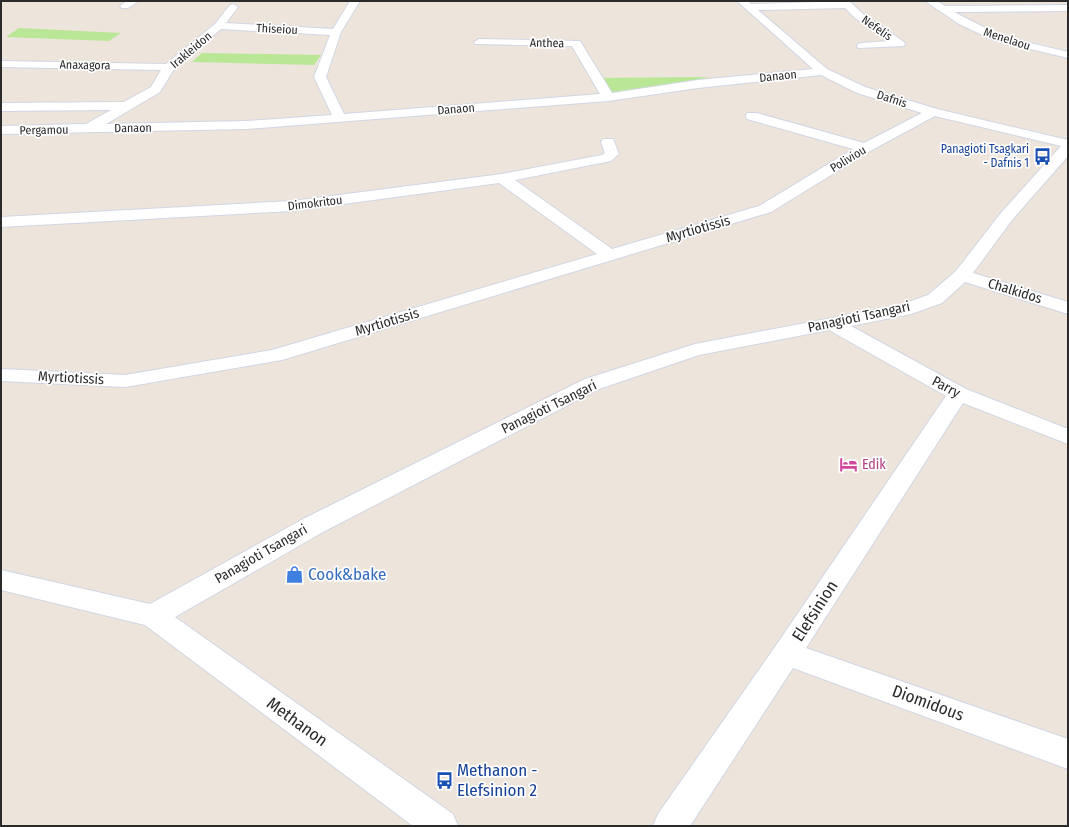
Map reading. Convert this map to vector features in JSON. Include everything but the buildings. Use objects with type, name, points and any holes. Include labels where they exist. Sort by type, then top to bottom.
[{"type":"street","points":[[340,118],[320,78],[336,32],[355,1]]},
{"type":"street","name":"Menelaou","points":[[930,1],[962,22],[996,38],[1068,55]]},
{"type":"street","points":[[746,4],[846,3]]},
{"type":"street","name":"Nefelis","points":[[846,3],[859,16],[900,44],[862,46]]},
{"type":"street","name":"Dafnis","points":[[746,4],[823,71],[862,90],[933,112],[1068,144]]},
{"type":"street","name":"Irakleidon","points":[[88,129],[156,89],[169,67],[219,26],[233,7]]},
{"type":"street","points":[[942,9],[1068,8]]},
{"type":"street","name":"Thiseiou","points":[[219,26],[336,32]]},
{"type":"street","name":"Anthea","points":[[479,42],[576,43],[608,97]]},
{"type":"street","name":"Anaxagora","points":[[1,64],[169,67]]},
{"type":"street","name":"Danaon","points":[[88,129],[246,125],[608,97],[823,71]]},
{"type":"street","points":[[1,107],[128,106]]},
{"type":"street","name":"Poliviou","points":[[764,209],[865,148],[933,112]]},
{"type":"street","points":[[752,116],[865,148]]},
{"type":"street","name":"Pergamou","points":[[1,130],[88,129]]},
{"type":"street","name":"Dimokritou","points":[[1,222],[292,206],[502,178],[606,158],[612,154],[608,142]]},
{"type":"street","name":"Panagioti Tsangari","points":[[153,616],[314,525],[592,384],[695,350],[904,310],[934,299],[962,275],[1006,217],[1068,147]]},
{"type":"street","points":[[502,178],[609,255]]},
{"type":"street","name":"Myrtiotissis","points":[[1,374],[125,381],[276,356],[764,209]]},
{"type":"street","name":"Chalkidos","points":[[962,275],[1068,308]]},
{"type":"street","name":"Parry","points":[[831,323],[958,394],[1068,437]]},
{"type":"street","name":"Elefsinion","points":[[670,826],[788,653],[958,394]]},
{"type":"street","points":[[1,580],[153,616]]},
{"type":"street","name":"Methanon","points":[[153,616],[441,826]]},
{"type":"street","name":"Diomidous","points":[[788,653],[1068,754]]},
{"type":"green space","points":[[19,28],[121,33],[109,41],[6,37]]},
{"type":"green space","points":[[202,53],[321,55],[314,65],[192,62]]},
{"type":"green space","points":[[699,77],[739,80],[608,97],[597,78]]},
{"type":"place","name":"Panagioti Tsagkari - Dafnis 1","points":[[1042,156]]},
{"type":"place","name":"Edik","points":[[849,464]]},
{"type":"place","name":"Cook&bake","points":[[295,574]]},
{"type":"place","name":"Methanon - Elefsinion 2","points":[[444,780]]}]
